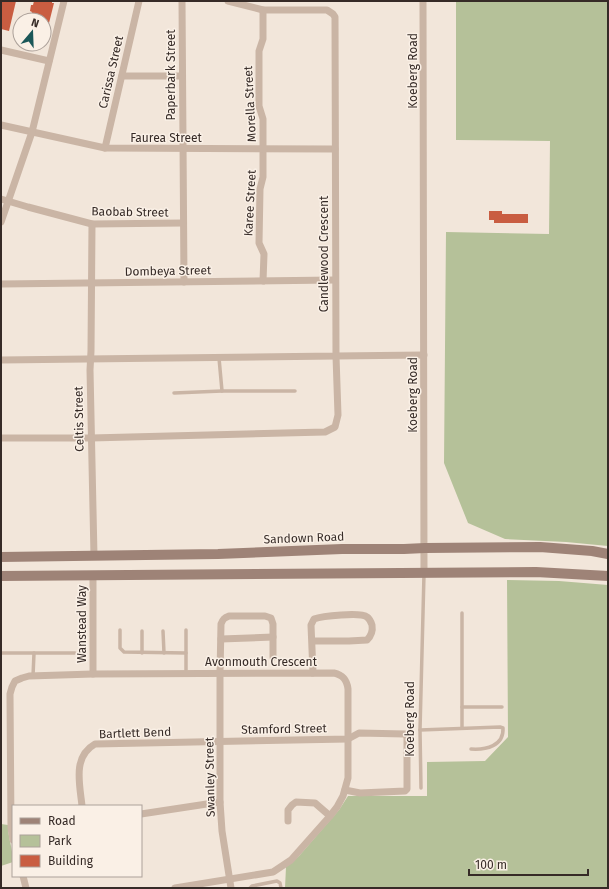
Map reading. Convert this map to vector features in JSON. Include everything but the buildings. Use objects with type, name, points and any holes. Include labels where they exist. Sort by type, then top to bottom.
[{"type":"main road","name":"Sandown Road","points":[[1,557],[218,554],[342,549],[540,547],[592,551],[608,554]]},
{"type":"main road","points":[[1,576],[536,572],[608,576]]},
{"type":"street","points":[[1,222],[4,200],[32,132],[64,1]]},
{"type":"street","name":"Carissa Street","points":[[105,148],[139,1]]},
{"type":"street","name":"Paperbark Street","points":[[182,1],[184,282]]},
{"type":"street","name":"Candlewood Crescent","points":[[1,438],[90,438],[325,432],[335,427],[338,415],[334,149],[335,17],[327,10],[263,10],[228,1]]},
{"type":"street","name":"Koeberg Road","points":[[423,1],[424,573]]},
{"type":"street","name":"Morella Street","points":[[263,10],[263,39],[258,51],[259,106],[263,119],[263,149]]},
{"type":"street","points":[[1,50],[49,61]]},
{"type":"street","points":[[122,76],[182,76]]},
{"type":"street","name":"Faurea Street","points":[[1,125],[105,148],[334,149]]},
{"type":"street","name":"Karee Street","points":[[263,149],[263,177],[260,189],[259,243],[264,254],[263,281]]},
{"type":"street","name":"Baobab Street","points":[[4,200],[92,224],[183,223]]},
{"type":"street","name":"Celtis Street","points":[[92,224],[90,438],[94,556]]},
{"type":"street","name":"Dombeya Street","points":[[1,284],[335,280]]},
{"type":"street","points":[[1,360],[424,355]]},
{"type":"street","name":"Wanstead Way","points":[[93,575],[93,674]]},
{"type":"street","points":[[312,641],[367,640],[372,632],[371,621],[368,617],[363,615],[336,616],[314,619],[311,625],[313,672]]},
{"type":"street","name":"Swanley Street","points":[[231,888],[222,831],[220,802],[221,624],[225,617],[229,616],[268,617],[271,618],[272,621],[273,637]]},
{"type":"street","points":[[221,639],[273,637],[273,657]]},
{"type":"street","name":"Avonmouth Crescent","points":[[12,834],[10,694],[15,681],[33,676],[93,674],[313,672],[334,673],[341,676],[347,682],[348,689],[348,778],[345,790],[337,807],[330,816],[291,860],[273,872],[263,875],[175,888]]},
{"type":"street","name":"Stamford Street","points":[[220,741],[348,739],[359,733],[405,734],[407,737],[407,788],[405,791],[360,793],[345,790]]},
{"type":"street","name":"Bartlett Bend","points":[[82,805],[80,762],[85,752],[95,744],[220,741]]},
{"type":"street","points":[[142,814],[220,802]]},
{"type":"street","points":[[288,822],[288,810],[292,804],[296,802],[315,803],[330,816]]},
{"type":"street","points":[[23,877],[26,888]]},
{"type":"lane","points":[[220,358],[222,391]]},
{"type":"lane","points":[[174,392],[295,391]]},
{"type":"lane","name":"Koeberg Road","points":[[421,788],[420,730],[424,573]]},
{"type":"lane","points":[[462,613],[462,728]]},
{"type":"lane","points":[[120,630],[120,648],[122,651],[142,653],[186,653]]},
{"type":"lane","points":[[186,630],[186,673]]},
{"type":"lane","points":[[142,631],[142,653]]},
{"type":"lane","points":[[163,631],[164,653]]},
{"type":"lane","points":[[1,653],[75,653]]},
{"type":"lane","points":[[33,676],[34,654]]},
{"type":"lane","points":[[462,707],[502,707]]},
{"type":"lane","points":[[420,730],[500,727],[503,729],[501,739],[490,748],[484,750],[472,750]]},
{"type":"lane","points":[[250,888],[252,886],[277,881],[280,883],[281,888]]},
{"type":"green space","points":[[456,1],[608,1],[608,546],[505,539],[468,523],[444,463],[446,232],[549,234],[550,141],[456,140]]},
{"type":"green space","points":[[507,580],[559,581],[608,585],[608,888],[285,888],[286,867],[299,856],[339,810],[348,796],[427,796],[427,762],[485,761],[508,737]]},
{"type":"green space","points":[[1,824],[8,825],[12,862],[1,866]]}]
